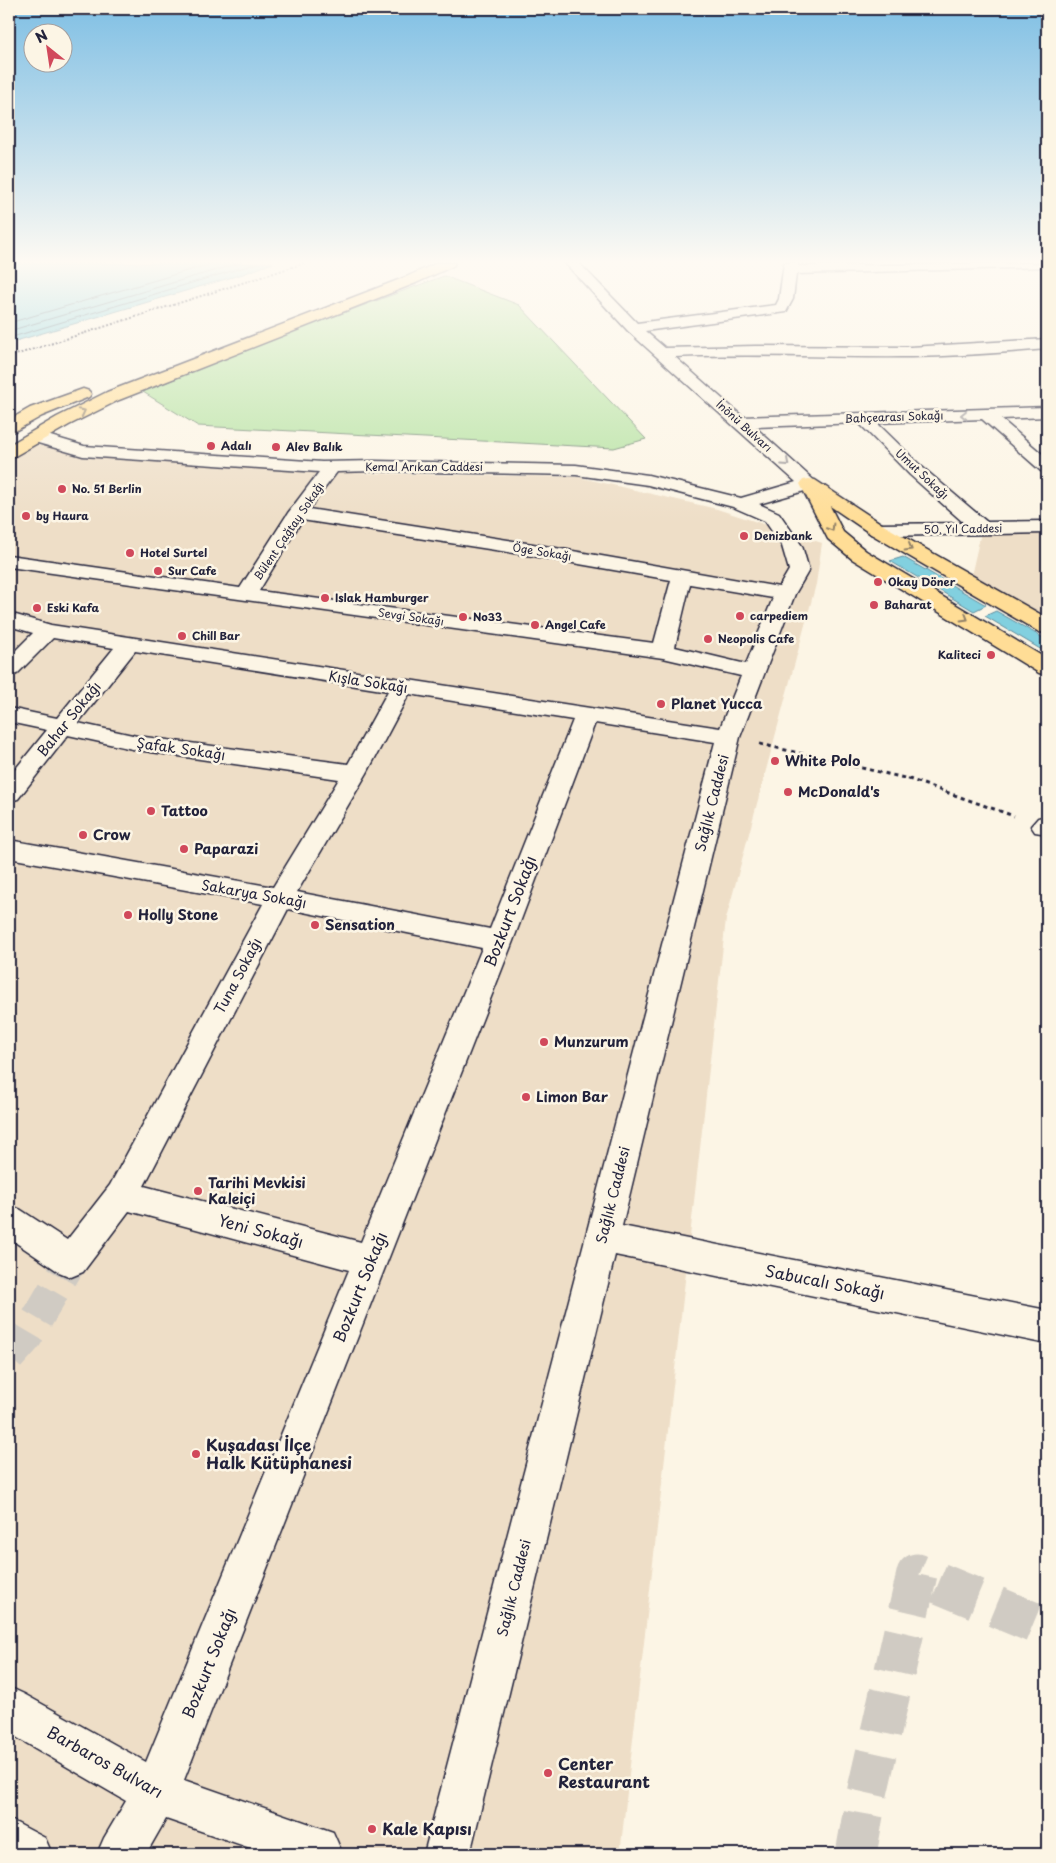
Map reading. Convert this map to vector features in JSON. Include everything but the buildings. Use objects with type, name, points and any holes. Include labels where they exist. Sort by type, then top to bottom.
[{"type":"main road","points":[[37,437],[23,436],[13,425],[36,412],[202,350]]},
{"type":"main road","points":[[9,452],[63,421],[113,396],[232,350]]},
{"type":"main road","points":[[36,412],[53,413],[60,416],[63,421]]},
{"type":"main road","name":"İnönü Bulvarı","points":[[809,484],[878,530],[1047,627]]},
{"type":"main road","name":"İnönü Bulvarı","points":[[809,484],[834,535],[858,555],[1047,668]]},
{"type":"street","name":"İnönü Bulvarı","points":[[658,350],[809,484]]},
{"type":"street","points":[[662,353],[710,350],[911,352],[959,350]]},
{"type":"street","name":"Bahçearası Sokağı","points":[[741,422],[1047,412]]},
{"type":"street","points":[[986,414],[1047,467]]},
{"type":"street","name":"Umut Sokağı","points":[[864,418],[916,471],[982,528]]},
{"type":"street","name":"Kemal Arıkan Caddesi","points":[[37,437],[83,452],[332,467],[500,467],[576,470],[648,480],[740,504],[772,517],[792,546]]},
{"type":"street","name":"Bülent Çağtay Sokağı","points":[[246,595],[297,514],[332,467]]},
{"type":"street","points":[[740,504],[809,484]]},
{"type":"street","name":"Öge Sokağı","points":[[297,514],[523,549],[785,594]]},
{"type":"street","name":"50. Yıl Caddesi","points":[[878,530],[1047,527]]},
{"type":"street","name":"Sağlık Caddesi","points":[[447,1854],[728,737],[785,594],[798,570],[792,546]]},
{"type":"street","name":"Sevgi Sokağı","points":[[9,561],[663,651],[753,672]]},
{"type":"street","points":[[663,651],[682,576]]},
{"type":"street","name":"Kışla Sokağı","points":[[9,619],[48,632],[728,737]]},
{"type":"street","points":[[9,669],[48,632]]},
{"type":"street","name":"Bahar Sokağı","points":[[9,793],[128,644]]},
{"type":"street","name":"Tuna Sokağı","points":[[9,1220],[71,1261],[122,1195],[280,898],[355,773],[401,687]]},
{"type":"street","name":"Bozkurt Sokağı","points":[[120,1854],[156,1792],[499,941],[587,714]]},
{"type":"street","name":"Şafak Sokağı","points":[[9,715],[61,728],[137,743],[355,773]]},
{"type":"street","name":"Sakarya Sokağı","points":[[9,849],[280,898],[499,941]]},
{"type":"street","name":"Yeni Sokağı","points":[[122,1195],[370,1260]]},
{"type":"street","name":"Sabucalı Sokağı","points":[[603,1237],[1047,1327]]},
{"type":"street","name":"Barbaros Bulvarı","points":[[9,1709],[156,1792],[317,1848]]},
{"type":"street","points":[[9,1842],[29,1854]]},
{"type":"path","points":[[9,357],[31,350]]},
{"type":"path","points":[[728,737],[909,779],[1046,825]]},
{"type":"shaded area","points":[[36,445],[298,472],[578,477],[717,509],[822,543],[816,584],[726,919],[620,1854],[9,1854],[9,460]]},
{"type":"shaded area","points":[[982,528],[1047,528],[1047,618],[971,576]]},
{"type":"green space","points":[[244,350],[562,350],[646,439],[614,448],[198,426],[143,392]]},
{"type":"water","points":[[903,557],[986,605],[974,611],[890,561]]},
{"type":"water","points":[[996,611],[1047,640],[1047,653],[985,616]]},
{"type":"tunnel","points":[[9,1357],[26,1338],[71,1261]]},
{"type":"tunnel","points":[[856,1854],[866,1798],[917,1574],[1047,1628]]},
{"type":"place","name":"Adalı","points":[[211,446]]},
{"type":"place","name":"Alev Balık","points":[[276,447]]},
{"type":"place","name":"No. 51 Berlin","points":[[62,489]]},
{"type":"place","name":"by Haura","points":[[26,516]]},
{"type":"place","name":"Denizbank","points":[[744,536]]},
{"type":"place","name":"Hotel Surtel","points":[[130,553]]},
{"type":"place","name":"Sur Cafe","points":[[158,571]]},
{"type":"place","name":"Okay Döner","points":[[878,582]]},
{"type":"place","name":"Islak Hamburger","points":[[325,598]]},
{"type":"place","name":"Baharat","points":[[874,605]]},
{"type":"place","name":"Eski Kafa","points":[[37,608]]},
{"type":"place","name":"carpediem","points":[[740,616]]},
{"type":"place","name":"No33","points":[[463,617]]},
{"type":"place","name":"Angel Cafe","points":[[535,625]]},
{"type":"place","name":"Chill Bar","points":[[182,636]]},
{"type":"place","name":"Neopolis Cafe","points":[[708,639]]},
{"type":"place","name":"Kaliteci","points":[[991,655]]},
{"type":"place","name":"Planet Yucca","points":[[661,704]]},
{"type":"place","name":"White Polo","points":[[775,761]]},
{"type":"place","name":"McDonald's","points":[[788,792]]},
{"type":"place","name":"Tattoo","points":[[151,811]]},
{"type":"place","name":"Crow","points":[[83,835]]},
{"type":"place","name":"Paparazi","points":[[184,849]]},
{"type":"place","name":"Holly Stone","points":[[128,915]]},
{"type":"place","name":"Sensation","points":[[315,925]]},
{"type":"place","name":"Munzurum","points":[[544,1042]]},
{"type":"place","name":"Limon Bar","points":[[526,1097]]},
{"type":"place","name":"Tarihi Mevkisi Kaleiçi","points":[[198,1191]]},
{"type":"place","name":"Kuşadası İlçe Halk Kütüphanesi","points":[[196,1454]]},
{"type":"place","name":"Center Restaurant","points":[[548,1773]]},
{"type":"place","name":"Kale Kapısı","points":[[372,1829]]}]
